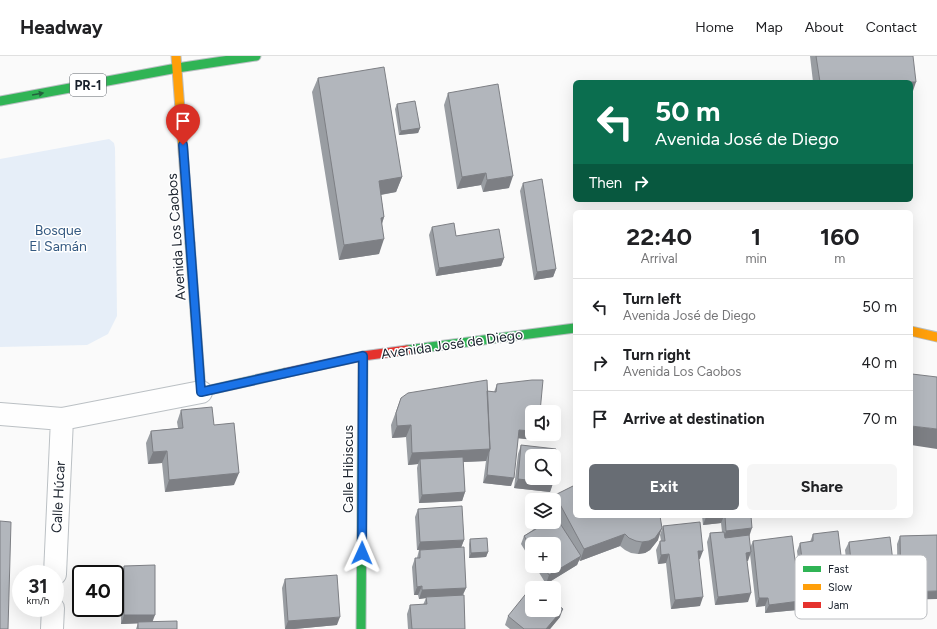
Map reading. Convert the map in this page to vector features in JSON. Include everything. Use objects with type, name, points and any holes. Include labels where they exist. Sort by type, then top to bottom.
[{"type":"main road","name":"Avenida Los Caobos","points":[[176,56],[201,392]]},
{"type":"main road","name":"PR-1","points":[[0,101],[177,68],[256,56]]},
{"type":"main road","name":"Avenida José de Diego","points":[[201,392],[363,356],[573,328]]},
{"type":"main road","points":[[913,332],[937,337]]},
{"type":"main road","name":"Calle Hibiscus","points":[[361,629],[363,356]]},
{"type":"street","name":"Avenida José de Diego","points":[[0,414],[62,419],[201,392]]},
{"type":"street","name":"Calle Húcar","points":[[55,565],[62,419]]},
{"type":"street","points":[[52,629],[53,617]]},
{"type":"green space","name":"Bosque El Samán","points":[[109,139],[114,143],[115,148],[117,316],[108,334],[87,345],[0,347],[0,159]]},
{"type":"building","points":[[816,56],[913,56],[916,82],[913,82],[913,80],[820,80]]},
{"type":"building","points":[[384,67],[402,177],[379,181],[384,217],[381,218],[384,239],[344,245],[318,78]]},
{"type":"building","points":[[498,84],[513,176],[487,180],[486,173],[462,177],[448,93]]},
{"type":"building","points":[[415,101],[420,128],[401,131],[397,104]]},
{"type":"building","points":[[542,179],[556,269],[537,272],[523,183]]},
{"type":"building","points":[[454,223],[456,236],[499,229],[504,258],[439,268],[432,227]]},
{"type":"building","points":[[913,374],[937,377],[937,429],[913,426]]},
{"type":"building","points":[[487,380],[490,449],[412,453],[411,425],[397,426],[396,413],[401,398],[408,393]]},
{"type":"building","points":[[543,380],[541,405],[525,405],[525,430],[519,430],[514,478],[487,475],[490,449],[487,391],[496,392],[497,384]]},
{"type":"building","points":[[212,407],[214,425],[234,423],[239,473],[169,480],[167,451],[153,452],[151,431],[183,428],[181,410]]},
{"type":"building","points":[[521,445],[556,449],[525,449],[525,480],[518,479]]},
{"type":"building","points":[[463,457],[465,492],[422,495],[420,459]]},
{"type":"building","points":[[573,486],[573,518],[660,518],[662,528],[655,538],[649,541],[636,541],[629,538],[625,534],[584,549],[561,506],[561,493],[559,493]]},
{"type":"building","points":[[462,506],[464,540],[420,542],[418,509]]},
{"type":"building","points":[[725,518],[751,518],[752,528],[726,531]]},
{"type":"building","points":[[0,521],[11,522],[8,629],[0,629]]},
{"type":"building","points":[[700,522],[703,551],[698,551],[703,597],[675,600],[669,554],[661,555],[660,541],[665,541],[663,526]]},
{"type":"building","points":[[561,525],[581,556],[561,568],[561,537],[525,538],[524,536],[536,529],[561,529]]},
{"type":"building","points":[[838,531],[841,555],[801,555],[800,543],[813,541],[813,534]]},
{"type":"building","points":[[724,532],[725,538],[749,535],[751,552],[746,553],[751,593],[718,597],[710,533]]},
{"type":"building","points":[[937,535],[937,591],[927,591],[927,555],[900,555],[900,536]]},
{"type":"building","points":[[792,536],[795,560],[795,602],[769,605],[768,598],[759,598],[753,541]]},
{"type":"building","points":[[890,537],[892,555],[850,555],[849,542]]},
{"type":"building","points":[[487,538],[488,552],[471,553],[470,539]]},
{"type":"building","points":[[464,547],[466,588],[422,590],[422,586],[417,587],[415,558],[420,558],[420,550]]},
{"type":"building","points":[[155,565],[155,615],[124,615],[124,566]]},
{"type":"building","points":[[337,575],[340,617],[288,621],[285,579]]},
{"type":"building","points":[[464,595],[465,629],[412,629],[410,605],[427,604],[426,597]]},
{"type":"building","points":[[525,595],[525,617],[556,617],[546,629],[524,629],[508,616]]},
{"type":"building","points":[[177,621],[177,629],[138,629],[138,622]]},
{"type":"traffic: fast","points":[[0,101],[177,68],[256,56]]},
{"type":"traffic: fast","points":[[190,243],[201,392],[285,373]]},
{"type":"traffic: fast","points":[[407,350],[573,328]]},
{"type":"traffic: fast","points":[[361,629],[363,356]]},
{"type":"traffic: slow","points":[[176,56],[190,243]]},
{"type":"traffic: slow","points":[[913,331],[937,337]]},
{"type":"traffic: jam","points":[[285,373],[363,356],[407,350]]},
{"type":"route","points":[[183,145],[201,392],[363,356],[362,553]]}]
